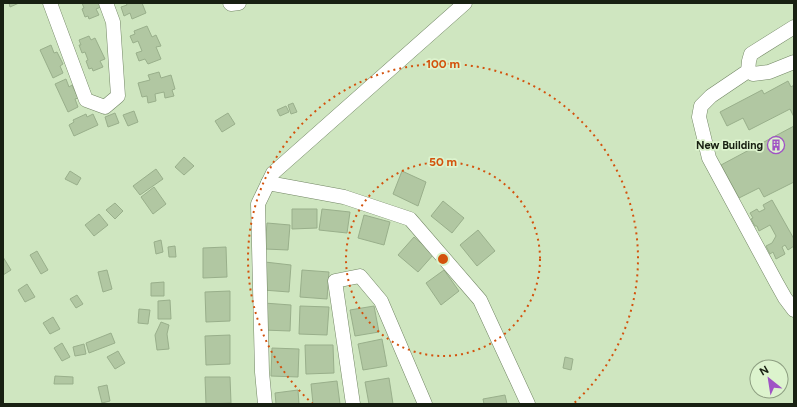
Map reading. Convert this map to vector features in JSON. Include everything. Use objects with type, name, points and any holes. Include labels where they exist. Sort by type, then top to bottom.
[{"type":"street","points":[[50,3],[86,100],[106,107],[118,96],[113,22],[106,3]]},
{"type":"street","points":[[230,3],[240,3]]},
{"type":"street","points":[[265,404],[262,372],[258,204],[273,173],[465,3]]},
{"type":"street","points":[[748,71],[751,54],[794,27]]},
{"type":"street","points":[[748,71],[754,74],[769,72],[794,62]]},
{"type":"street","points":[[748,71],[711,96],[701,106],[699,117],[709,158],[776,282],[794,310]]},
{"type":"street","points":[[268,184],[344,197],[410,219],[480,300],[528,404]]},
{"type":"street","points":[[353,404],[335,281],[360,276],[381,301],[425,404]]},
{"type":"street","points":[[776,282],[788,289],[794,289]]},
{"type":"building","points":[[9,3],[19,3],[10,7]]},
{"type":"building","points":[[82,3],[99,3],[101,7],[96,9],[99,15],[89,19],[88,16],[85,17],[82,9],[84,8]]},
{"type":"building","points":[[126,3],[142,3],[146,13],[132,19],[130,13],[124,16],[121,7],[127,5]]},
{"type":"building","points":[[147,26],[152,37],[156,35],[161,46],[156,47],[161,59],[148,64],[145,59],[139,61],[136,53],[142,51],[138,41],[133,43],[130,36],[135,34],[134,31]]},
{"type":"building","points":[[89,36],[91,40],[95,38],[105,59],[100,61],[103,67],[93,71],[92,68],[89,69],[85,52],[82,53],[79,45],[81,45],[79,40]]},
{"type":"building","points":[[51,45],[54,53],[57,52],[63,64],[60,66],[63,73],[53,78],[40,50]]},
{"type":"building","points":[[159,72],[161,78],[171,75],[175,89],[172,90],[174,96],[165,98],[164,92],[155,94],[156,101],[148,103],[147,96],[142,97],[138,83],[150,80],[148,75]]},
{"type":"building","points":[[66,79],[69,87],[72,85],[78,98],[75,99],[78,107],[68,112],[55,84]]},
{"type":"building","points":[[788,81],[791,87],[794,85],[794,117],[790,109],[749,130],[743,118],[727,126],[720,112],[762,90],[764,94]]},
{"type":"building","points":[[293,103],[297,112],[291,114],[288,105]]},
{"type":"building","points":[[286,106],[289,112],[280,116],[277,110]]},
{"type":"building","points":[[134,111],[138,122],[128,126],[123,115]]},
{"type":"building","points":[[115,113],[119,123],[108,127],[105,117]]},
{"type":"building","points":[[228,113],[235,124],[222,132],[215,121]]},
{"type":"building","points":[[86,114],[87,117],[93,114],[98,125],[74,136],[69,125],[74,122],[73,120]]},
{"type":"building","name":"New Building","points":[[794,126],[794,182],[764,197],[759,188],[739,198],[721,165]]},
{"type":"building","points":[[184,157],[194,166],[184,175],[175,167]]},
{"type":"building","points":[[156,169],[163,179],[140,195],[133,186]]},
{"type":"building","points":[[70,171],[81,178],[77,185],[65,179]]},
{"type":"building","points":[[402,171],[426,182],[418,206],[393,194]]},
{"type":"building","points":[[154,187],[166,204],[153,214],[141,197]]},
{"type":"building","points":[[772,200],[794,239],[794,246],[788,250],[785,245],[782,247],[785,254],[776,259],[773,252],[770,254],[766,246],[772,243],[776,236],[770,225],[759,231],[751,219],[753,218],[750,213],[757,209],[759,212],[765,209],[763,205]]},
{"type":"building","points":[[443,201],[464,218],[452,233],[431,216]]},
{"type":"building","points":[[115,203],[123,211],[115,219],[106,210]]},
{"type":"building","points":[[292,209],[317,209],[317,228],[292,229]]},
{"type":"building","points":[[322,209],[350,212],[347,233],[319,230]]},
{"type":"building","points":[[99,214],[108,225],[94,236],[85,225]]},
{"type":"building","points":[[364,215],[390,222],[384,245],[358,238]]},
{"type":"building","points":[[267,223],[290,225],[288,250],[265,249]]},
{"type":"building","points":[[478,230],[495,251],[477,266],[460,245]]},
{"type":"building","points":[[414,237],[434,254],[418,272],[398,255]]},
{"type":"building","points":[[161,240],[163,252],[156,254],[154,242]]},
{"type":"building","points":[[175,246],[176,257],[169,257],[168,247]]},
{"type":"building","points":[[226,247],[227,277],[203,278],[203,248]]},
{"type":"building","points":[[37,251],[48,270],[41,274],[30,255]]},
{"type":"building","points":[[3,257],[11,270],[3,275]]},
{"type":"building","points":[[265,262],[291,265],[289,292],[263,290]]},
{"type":"building","points":[[107,270],[112,289],[103,292],[98,272]]},
{"type":"building","points":[[302,270],[329,272],[327,299],[300,297]]},
{"type":"building","points":[[444,270],[459,291],[441,305],[426,283]]},
{"type":"building","points":[[164,282],[164,296],[151,296],[151,283]]},
{"type":"building","points":[[27,284],[35,297],[25,302],[18,290]]},
{"type":"building","points":[[230,291],[230,321],[206,322],[205,292]]},
{"type":"building","points":[[77,295],[83,304],[76,308],[70,299]]},
{"type":"building","points":[[170,300],[171,319],[158,319],[158,301]]},
{"type":"building","points":[[264,303],[291,305],[290,331],[263,330]]},
{"type":"building","points":[[300,306],[329,307],[327,335],[299,334]]},
{"type":"building","points":[[374,306],[379,332],[355,336],[350,310]]},
{"type":"building","points":[[139,309],[150,310],[148,324],[138,323]]},
{"type":"building","points":[[53,317],[60,329],[50,334],[43,323]]},
{"type":"building","points":[[161,322],[169,325],[167,334],[169,349],[157,350],[155,335]]},
{"type":"building","points":[[111,333],[115,343],[89,353],[86,343]]},
{"type":"building","points":[[230,335],[230,364],[206,365],[205,336]]},
{"type":"building","points":[[382,339],[387,366],[363,370],[358,344]]},
{"type":"building","points":[[62,343],[70,357],[62,361],[54,348]]},
{"type":"building","points":[[84,344],[86,354],[75,356],[73,347]]},
{"type":"building","points":[[305,345],[333,345],[334,373],[306,374]]},
{"type":"building","points":[[272,348],[299,349],[298,377],[271,376]]},
{"type":"building","points":[[118,351],[125,363],[115,369],[107,357]]},
{"type":"building","points":[[565,357],[573,359],[571,370],[563,368]]},
{"type":"building","points":[[55,376],[73,377],[73,384],[54,384]]},
{"type":"building","points":[[205,377],[230,377],[231,403],[206,404]]},
{"type":"building","points":[[389,378],[393,404],[369,404],[365,382]]},
{"type":"building","points":[[337,381],[340,404],[313,404],[311,384]]},
{"type":"building","points":[[107,385],[110,401],[102,403],[98,387]]},
{"type":"building","points":[[298,390],[299,404],[276,404],[275,393]]},
{"type":"building","points":[[505,395],[507,404],[484,404],[483,399]]},
{"type":"place","name":"New Building","points":[[776,145]]}]
